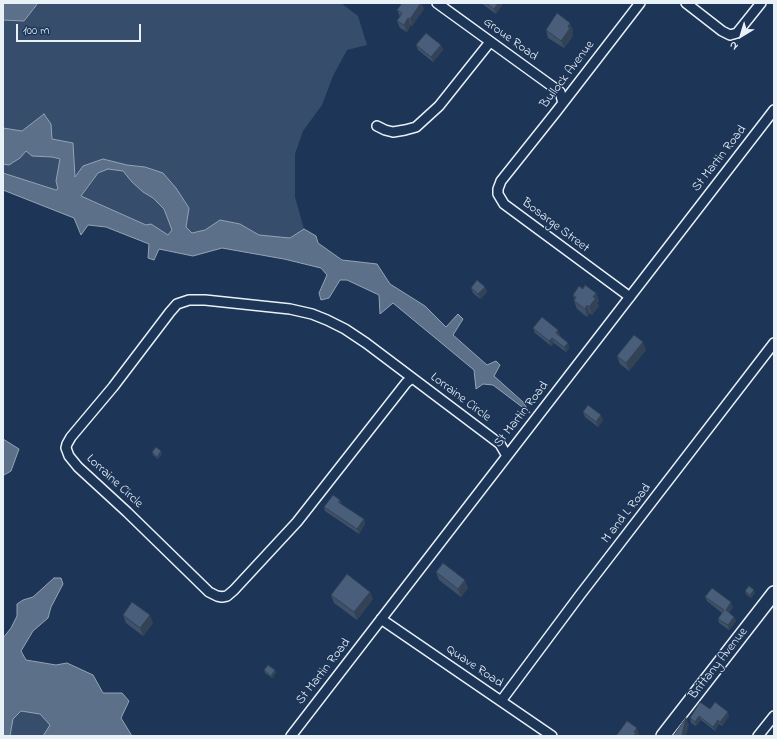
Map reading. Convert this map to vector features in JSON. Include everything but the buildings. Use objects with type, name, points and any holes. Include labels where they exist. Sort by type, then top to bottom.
[{"type":"street","name":"Groue Road","points":[[437,3],[560,92],[563,103]]},
{"type":"street","name":"Bullock Avenue","points":[[516,163],[640,3]]},
{"type":"street","points":[[686,3],[722,31],[730,35],[737,33],[761,3]]},
{"type":"street","points":[[377,126],[393,132],[416,127],[439,106],[490,42]]},
{"type":"street","name":"St Martin Road","points":[[291,736],[774,110]]},
{"type":"street","name":"Bosarge Street","points":[[516,163],[501,181],[498,189],[498,194],[504,204],[630,297]]},
{"type":"street","name":"Lorraine Circle","points":[[412,378],[406,383],[297,522],[227,596],[217,596],[209,592],[127,512],[78,467],[69,456],[66,448],[70,437],[113,387],[177,304],[190,300],[205,300],[230,304],[290,309],[312,314],[345,329],[366,343],[500,444],[507,456]]},
{"type":"street","name":"M and L Road","points":[[501,701],[580,595],[774,343]]},
{"type":"street","name":"Brittany Avenue","points":[[663,736],[774,593]]},
{"type":"street","name":"Quave Road","points":[[381,619],[552,736]]},
{"type":"street","points":[[758,736],[774,716]]},
{"type":"shaded area","points":[[3,3],[38,3],[24,21],[3,20]]},
{"type":"shaded area","points":[[38,3],[341,3],[358,16],[367,45],[347,50],[333,76],[322,105],[303,131],[295,154],[295,197],[304,229],[290,238],[259,235],[240,224],[220,220],[205,230],[192,233],[186,227],[189,208],[176,188],[163,173],[145,167],[127,165],[103,159],[75,177],[52,139],[51,124],[44,114],[22,131],[3,128],[3,20],[24,21]]},
{"type":"shaded area","points":[[44,114],[51,124],[52,139],[73,143],[75,177],[83,166],[103,159],[127,165],[145,167],[163,173],[176,188],[189,208],[186,227],[192,233],[205,230],[220,220],[240,224],[259,235],[290,238],[304,229],[316,236],[318,243],[342,260],[377,264],[390,284],[425,306],[446,327],[458,314],[463,319],[453,335],[487,365],[496,361],[500,365],[494,376],[523,402],[530,413],[493,385],[483,384],[476,389],[474,370],[393,303],[380,314],[379,295],[347,280],[340,280],[329,298],[321,300],[319,293],[327,275],[321,268],[284,259],[222,248],[193,256],[159,249],[154,260],[148,258],[149,244],[106,227],[88,225],[81,235],[74,218],[3,190],[3,173],[56,190],[58,189],[56,181],[60,159],[32,156],[26,151],[20,158],[9,165],[3,164],[3,128],[22,131]],"holes":[[[108,169],[123,171],[132,182],[143,192],[153,198],[164,209],[172,230],[168,235],[151,224],[146,225],[81,196],[98,173]]]},
{"type":"shaded area","points":[[26,151],[32,156],[52,157],[60,160],[56,181],[58,189],[56,190],[3,173],[3,164],[9,165],[20,158]]},
{"type":"shaded area","points":[[108,169],[123,171],[132,182],[143,192],[153,198],[164,209],[173,230],[168,235],[152,225],[146,225],[81,196],[98,173]]},
{"type":"shaded area","points":[[3,439],[19,449],[11,471],[4,475],[3,475]]},
{"type":"shaded area","points":[[54,578],[61,578],[63,584],[51,607],[48,618],[33,631],[21,651],[26,660],[56,665],[67,663],[93,675],[103,693],[122,693],[129,701],[121,718],[132,736],[43,736],[50,725],[40,714],[21,711],[13,719],[10,736],[3,736],[3,638],[11,628],[17,616],[17,604],[23,600],[33,597]]},
{"type":"shaded area","points":[[21,711],[40,714],[50,725],[43,736],[10,736],[12,719]]}]
